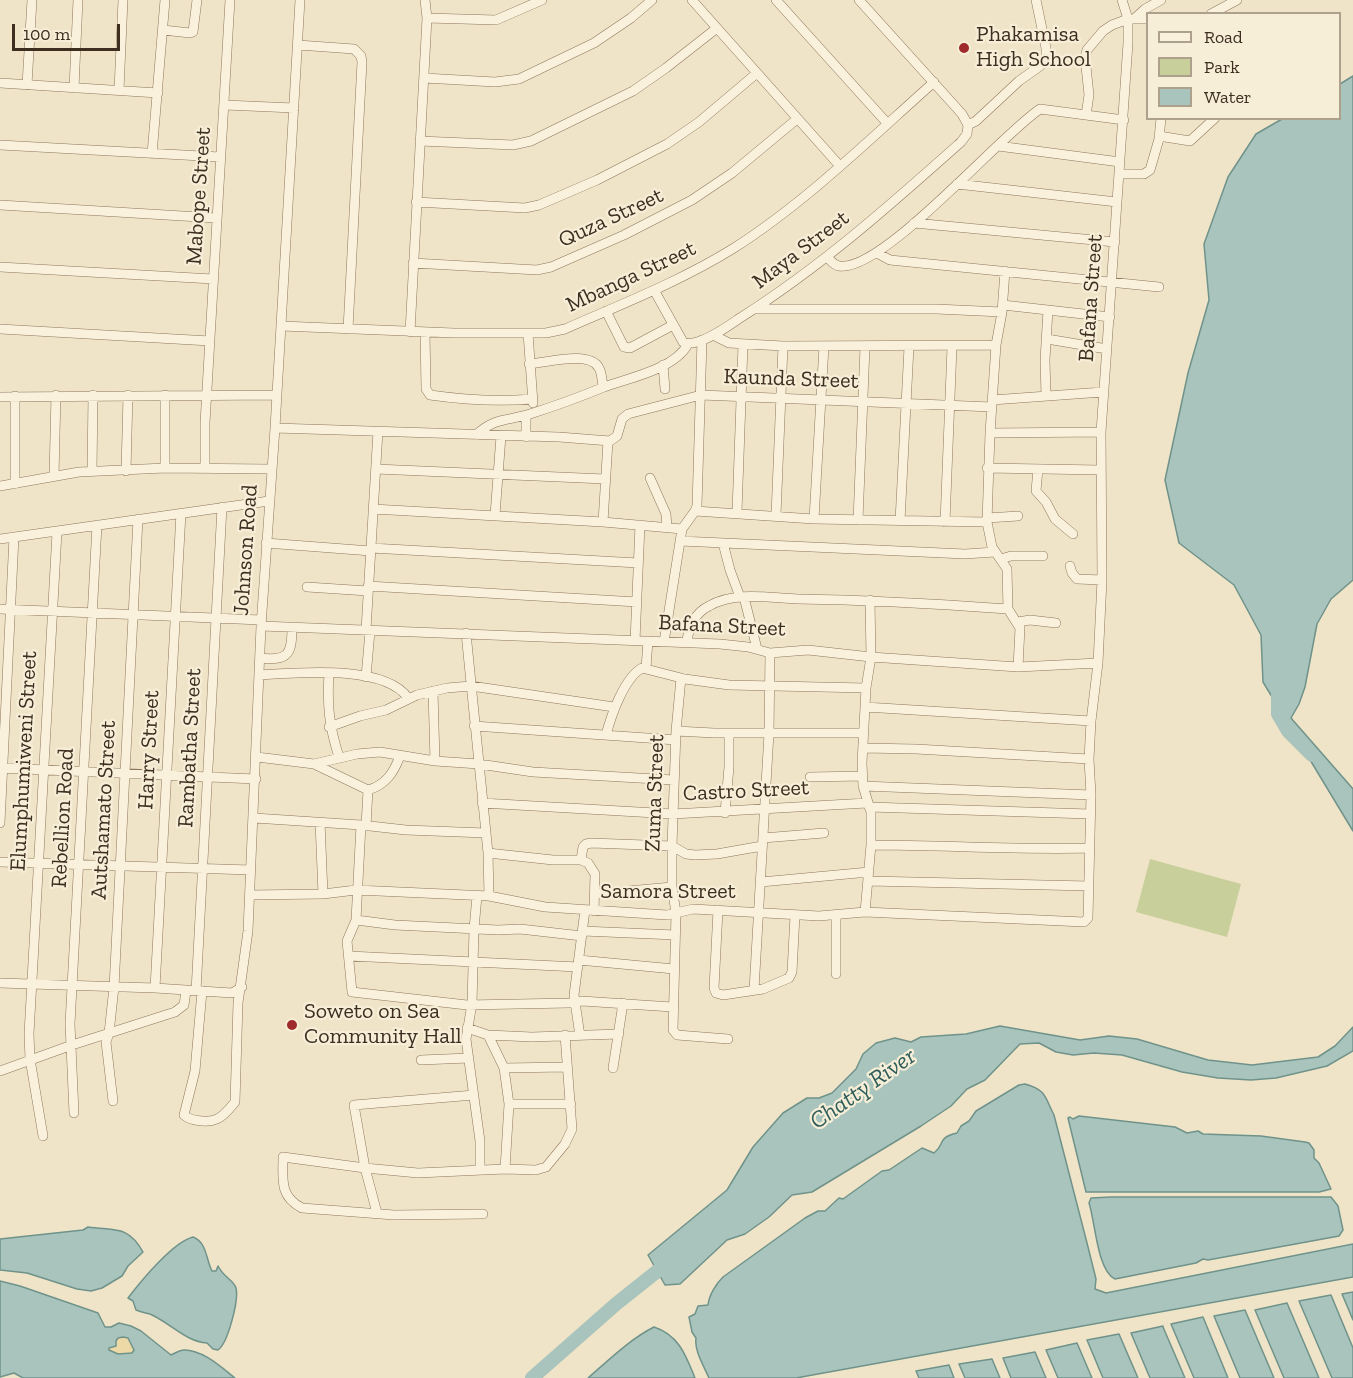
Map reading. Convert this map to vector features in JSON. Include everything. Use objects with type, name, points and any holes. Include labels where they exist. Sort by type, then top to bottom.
[{"type":"street","points":[[27,85],[32,0]]},
{"type":"street","points":[[74,88],[78,0]]},
{"type":"street","points":[[119,90],[123,0]]},
{"type":"street","points":[[152,154],[165,0]]},
{"type":"street","points":[[163,30],[194,32],[197,0]]},
{"type":"street","name":"Mabope Street","points":[[205,468],[204,437],[230,0]]},
{"type":"street","name":"Johnson Road","points":[[235,1102],[238,1003],[242,987],[250,895],[261,623],[300,0]]},
{"type":"street","points":[[410,332],[427,18],[425,0]]},
{"type":"street","points":[[427,18],[496,21],[542,0]]},
{"type":"street","points":[[424,78],[495,82],[519,79],[594,43],[631,18],[652,0]]},
{"type":"street","points":[[692,0],[839,165]]},
{"type":"street","points":[[776,0],[887,123]]},
{"type":"street","points":[[860,0],[962,114],[968,125],[976,121],[1044,62],[1046,48],[1035,0]]},
{"type":"street","name":"Bafana Street","points":[[0,609],[217,618],[292,627],[738,645],[770,653],[800,650],[1018,667],[1098,663],[1102,580],[1100,470],[1103,392],[1131,18],[1122,0]]},
{"type":"street","points":[[1086,115],[1089,95],[1085,57],[1087,50],[1105,29],[1131,18],[1161,0]]},
{"type":"street","points":[[1215,12],[1237,0]]},
{"type":"street","points":[[1131,18],[1146,19]]},
{"type":"street","points":[[420,141],[513,145],[531,141],[633,91],[717,28]]},
{"type":"street","points":[[298,45],[354,49],[361,56],[348,329]]},
{"type":"street","points":[[416,202],[525,208],[538,205],[597,180],[667,144],[699,122],[757,73]]},
{"type":"street","name":"Mbanga Street","points":[[281,326],[410,332],[528,333],[557,331],[654,290],[735,248],[791,207],[934,82]]},
{"type":"street","points":[[0,84],[158,93]]},
{"type":"street","points":[[225,105],[294,108]]},
{"type":"street","points":[[828,258],[835,264],[843,266],[877,253],[914,223],[1040,109],[1124,120]]},
{"type":"street","name":"Quza Street","points":[[413,263],[537,270],[551,267],[624,235],[699,196],[732,173],[797,119]]},
{"type":"street","points":[[1119,174],[1148,172],[1152,165],[1161,120]]},
{"type":"street","points":[[1159,136],[1190,141],[1213,120]]},
{"type":"street","name":"Maya Street","points":[[688,344],[713,335],[828,258],[961,142],[967,134],[968,125]]},
{"type":"street","points":[[0,145],[220,158]]},
{"type":"street","points":[[998,146],[1120,162]]},
{"type":"street","points":[[957,184],[1117,202]]},
{"type":"street","points":[[0,206],[216,218]]},
{"type":"street","points":[[914,223],[1115,242]]},
{"type":"street","points":[[877,253],[890,261],[1159,287]]},
{"type":"street","points":[[0,267],[213,279]]},
{"type":"street","points":[[1005,271],[996,345],[987,468],[987,520],[989,538],[1005,564],[1008,577],[1008,609],[1018,622],[1021,634],[1018,667]]},
{"type":"street","points":[[476,435],[493,422],[530,414],[663,365],[681,354],[688,344],[680,338],[654,290]]},
{"type":"street","points":[[755,309],[1002,308],[1048,310],[1110,317]]},
{"type":"street","points":[[606,310],[624,347],[630,348],[673,325]]},
{"type":"street","points":[[1046,396],[1048,310]]},
{"type":"street","points":[[0,329],[210,341]]},
{"type":"street","points":[[424,332],[426,389],[430,395],[465,400],[532,399]]},
{"type":"street","points":[[526,437],[532,399],[528,333]]},
{"type":"street","points":[[713,335],[723,341],[743,345],[952,347],[996,345]]},
{"type":"street","points":[[1047,339],[1107,349]]},
{"type":"street","points":[[663,642],[681,529],[696,511],[702,340]]},
{"type":"street","points":[[737,512],[743,345]]},
{"type":"street","points":[[776,515],[783,346]]},
{"type":"street","points":[[814,519],[824,346]]},
{"type":"street","points":[[858,520],[865,347]]},
{"type":"street","points":[[900,521],[909,347]]},
{"type":"street","points":[[945,522],[952,347]]},
{"type":"street","points":[[529,364],[577,358],[589,359],[599,368],[603,387]]},
{"type":"street","points":[[663,365],[665,389]]},
{"type":"street","name":"Kaunda Street","points":[[608,441],[612,441],[617,436],[621,421],[626,415],[701,395],[949,405],[1103,392]]},
{"type":"street","points":[[126,471],[128,394]]},
{"type":"street","points":[[165,394],[165,468]]},
{"type":"street","points":[[54,476],[56,395]]},
{"type":"street","points":[[92,471],[93,395]]},
{"type":"street","points":[[0,396],[277,395]]},
{"type":"street","points":[[15,396],[15,484]]},
{"type":"street","points":[[275,428],[559,437],[608,441],[603,522]]},
{"type":"street","points":[[366,677],[368,589],[378,431]]},
{"type":"street","points":[[990,433],[1101,432]]},
{"type":"street","points":[[495,515],[501,436]]},
{"type":"street","points":[[0,486],[92,471],[165,468],[271,469]]},
{"type":"street","points":[[987,468],[1100,470]]},
{"type":"street","points":[[376,469],[605,479]]},
{"type":"street","points":[[1038,469],[1036,491],[1046,502],[1055,519],[1072,534]]},
{"type":"street","points":[[650,478],[666,514],[667,527]]},
{"type":"street","points":[[0,539],[269,501]]},
{"type":"street","name":"Rambatha Street","points":[[222,507],[195,991],[195,1071],[184,1114],[185,1117],[194,1120],[216,1120],[224,1115],[235,1102]]},
{"type":"street","points":[[373,509],[603,522],[681,529]]},
{"type":"street","points":[[696,511],[814,519],[945,522],[1018,516]]},
{"type":"street","name":"Harry Street","points":[[155,988],[181,513]]},
{"type":"street","name":"Autshamato Street","points":[[113,1101],[106,1042],[114,987],[138,519]]},
{"type":"street","name":"Rebellion Road","points":[[74,1113],[70,1029],[97,525]]},
{"type":"street","points":[[635,641],[640,525]]},
{"type":"street","name":"Elumphumiweni Street","points":[[43,1136],[30,1059],[43,770],[57,532]]},
{"type":"street","points":[[0,823],[1,768],[15,537]]},
{"type":"street","points":[[680,541],[998,556],[1043,556]]},
{"type":"street","points":[[267,543],[638,563]]},
{"type":"street","points":[[723,543],[757,649]]},
{"type":"street","points":[[1070,566],[1077,579],[1102,580]]},
{"type":"street","points":[[307,587],[637,602]]},
{"type":"street","points":[[686,643],[692,622],[703,610],[725,599],[742,597],[870,600],[1008,609]]},
{"type":"street","points":[[866,912],[871,845],[868,805],[862,776],[866,688],[871,657],[870,600]]},
{"type":"street","points":[[1018,622],[1030,620],[1056,623]]},
{"type":"street","points":[[260,658],[279,659],[285,656],[290,650],[292,627]]},
{"type":"street","points":[[466,633],[488,853],[489,897]]},
{"type":"street","points":[[646,668],[648,641]]},
{"type":"street","points":[[754,990],[762,882],[770,653]]},
{"type":"street","points":[[762,882],[869,876],[1089,886],[1089,759],[1098,663]]},
{"type":"street","points":[[606,735],[614,707],[638,670],[646,668],[681,678],[729,685],[866,688]]},
{"type":"street","points":[[329,673],[327,698],[329,727],[339,757]]},
{"type":"street","points":[[259,675],[329,673],[366,677],[397,685],[408,698]]},
{"type":"street","name":"Zuma Street","points":[[681,678],[676,735],[672,846],[672,887],[676,913],[673,1030],[677,1035],[728,1040]]},
{"type":"street","points":[[329,727],[386,710],[408,698],[433,691],[471,686],[614,707]]},
{"type":"street","points":[[433,691],[435,761]]},
{"type":"street","points":[[865,707],[1091,721]]},
{"type":"street","points":[[474,726],[606,735],[864,733]]},
{"type":"street","points":[[725,813],[730,757],[729,733]]},
{"type":"street","points":[[863,748],[916,748],[1089,759]]},
{"type":"street","points":[[314,764],[339,757],[376,752],[533,772],[674,780]]},
{"type":"street","points":[[256,757],[314,764],[368,790],[375,788],[391,775],[400,756]]},
{"type":"street","points":[[1,768],[256,779]]},
{"type":"street","points":[[810,777],[862,776]]},
{"type":"street","points":[[863,786],[1090,795]]},
{"type":"street","points":[[368,790],[356,890],[356,920],[348,938],[352,992],[472,1004],[575,1002],[672,1007]]},
{"type":"street","name":"Castro Street","points":[[482,803],[673,814],[868,805],[1090,814]]},
{"type":"street","points":[[254,818],[405,830],[486,833]]},
{"type":"street","points":[[321,822],[324,894]]},
{"type":"street","points":[[581,860],[583,847],[586,844],[672,846],[686,854],[717,854],[762,842],[824,833]]},
{"type":"street","points":[[871,845],[1033,850],[1089,848]]},
{"type":"street","points":[[488,853],[553,860],[581,860],[590,865],[594,871],[595,894],[583,933],[578,964],[575,1002],[580,1036]]},
{"type":"street","points":[[0,862],[251,870]]},
{"type":"street","name":"Samora Street","points":[[250,895],[324,894],[356,890],[477,896],[545,908],[667,915],[688,910],[795,915],[866,912],[1086,922],[1089,886]]},
{"type":"street","points":[[595,894],[672,887]]},
{"type":"street","points":[[477,896],[472,1004],[466,1038],[480,1141],[480,1169]]},
{"type":"street","points":[[718,910],[715,991],[723,994],[774,986],[791,975],[795,915]]},
{"type":"street","points":[[836,915],[836,974]]},
{"type":"street","points":[[356,920],[394,925],[474,929],[675,935]]},
{"type":"street","points":[[349,956],[473,963],[578,964],[675,969]]},
{"type":"street","points":[[0,984],[155,988],[232,993],[242,987]]},
{"type":"street","points":[[0,1071],[178,1010],[195,991]]},
{"type":"street","points":[[613,1068],[623,1003]]},
{"type":"street","points":[[467,1028],[488,1035],[532,1037],[619,1034]]},
{"type":"street","points":[[488,1035],[504,1068],[509,1104],[504,1168]]},
{"type":"street","points":[[483,1214],[311,1210],[289,1200],[284,1188],[283,1157],[418,1173],[504,1168],[536,1170],[549,1164],[570,1134],[571,1104],[565,1035]]},
{"type":"street","points":[[421,1060],[469,1058]]},
{"type":"street","points":[[504,1068],[567,1067]]},
{"type":"street","points":[[377,1213],[365,1168],[354,1105],[474,1095]]},
{"type":"street","points":[[509,1104],[571,1104]]},
{"type":"green space","points":[[1150,859],[1241,884],[1227,937],[1136,912]]},
{"type":"sand","points":[[118,1338],[128,1338],[134,1350],[132,1353],[118,1354],[109,1351],[109,1348],[116,1346]]},
{"type":"water","points":[[1353,76],[1353,580],[1331,599],[1317,624],[1305,687],[1291,718],[1353,789],[1353,831],[1263,682],[1261,635],[1234,585],[1179,543],[1165,480],[1188,373],[1209,300],[1204,244],[1228,177],[1256,134],[1280,120],[1341,120],[1341,83]]},
{"type":"water","points":[[1000,1026],[1080,1040],[1109,1036],[1137,1039],[1208,1060],[1252,1065],[1318,1057],[1335,1046],[1353,1027],[1353,1051],[1327,1066],[1276,1078],[1251,1080],[1218,1078],[1182,1072],[1122,1055],[1094,1053],[1073,1055],[1056,1052],[1039,1043],[1020,1044],[985,1080],[967,1089],[951,1106],[812,1192],[792,1195],[769,1217],[745,1234],[727,1240],[680,1284],[665,1285],[648,1255],[727,1190],[753,1147],[783,1113],[807,1098],[819,1098],[832,1093],[856,1069],[863,1054],[876,1043],[895,1038],[911,1042],[921,1037],[966,1034]]},
{"type":"water","points":[[1025,1084],[1041,1092],[1054,1115],[1096,1279],[1095,1289],[1106,1293],[1353,1244],[1353,1277],[796,1378],[709,1378],[698,1353],[689,1317],[695,1314],[698,1306],[708,1305],[713,1290],[723,1277],[805,1218],[818,1211],[825,1211],[839,1198],[843,1199],[882,1171],[889,1170],[922,1148],[934,1153],[946,1137],[957,1133],[976,1111],[1019,1085]]},
{"type":"water","points":[[1079,1116],[1175,1127],[1187,1133],[1198,1131],[1203,1134],[1261,1136],[1309,1143],[1314,1150],[1314,1158],[1319,1163],[1331,1189],[1319,1192],[1086,1192],[1068,1118],[1073,1119]]},
{"type":"water","points":[[1331,1197],[1338,1206],[1343,1230],[1339,1236],[1208,1260],[1203,1259],[1196,1263],[1115,1279],[1109,1274],[1100,1256],[1089,1203],[1091,1198]]},
{"type":"water","points":[[88,1227],[126,1233],[132,1237],[143,1252],[128,1266],[122,1276],[102,1288],[91,1291],[77,1289],[27,1273],[0,1270],[0,1239],[83,1230]]},
{"type":"water","points":[[193,1237],[198,1239],[204,1247],[212,1271],[216,1271],[218,1266],[236,1288],[232,1321],[222,1346],[218,1350],[213,1349],[207,1343],[192,1339],[150,1314],[136,1310],[133,1301],[128,1298],[167,1254],[185,1240]]},
{"type":"water","points":[[0,1281],[98,1313],[105,1327],[119,1323],[131,1326],[141,1331],[171,1355],[184,1350],[198,1353],[235,1378],[23,1378],[14,1373],[0,1377]],"holes":[[[118,1338],[128,1338],[134,1350],[132,1353],[118,1354],[109,1350],[116,1346]]]},
{"type":"water","points":[[1353,1292],[1353,1320],[1342,1294]]},
{"type":"water","points":[[1331,1295],[1353,1348],[1353,1378],[1332,1378],[1299,1301]]},
{"type":"water","points":[[1287,1303],[1319,1378],[1284,1378],[1255,1310]]},
{"type":"water","points":[[1245,1310],[1274,1378],[1240,1378],[1214,1316]]},
{"type":"water","points":[[1203,1317],[1228,1378],[1194,1378],[1171,1324]]},
{"type":"water","points":[[1163,1326],[1185,1378],[1150,1378],[1131,1333]]},
{"type":"water","points":[[654,1327],[670,1335],[676,1341],[685,1354],[695,1378],[588,1378],[628,1344]]},
{"type":"water","points":[[1119,1334],[1138,1378],[1103,1378],[1087,1340]]},
{"type":"water","points":[[1077,1343],[1092,1378],[1058,1378],[1046,1350]]},
{"type":"water","points":[[1035,1352],[1046,1378],[1011,1378],[1003,1358]]},
{"type":"water","points":[[992,1359],[1000,1378],[965,1378],[959,1364]]},
{"type":"water","points":[[949,1365],[954,1378],[919,1378],[916,1371]]},
{"type":"waterway","name":"Chatty River","points":[[1278,691],[1278,714],[1288,731],[1312,755]]},
{"type":"waterway","name":"Chatty River","points":[[532,1378],[616,1304],[670,1261]]},
{"type":"place","name":"Phakamisa High School","points":[[964,48]]},
{"type":"place","name":"Soweto on Sea Community Hall","points":[[292,1025]]}]
